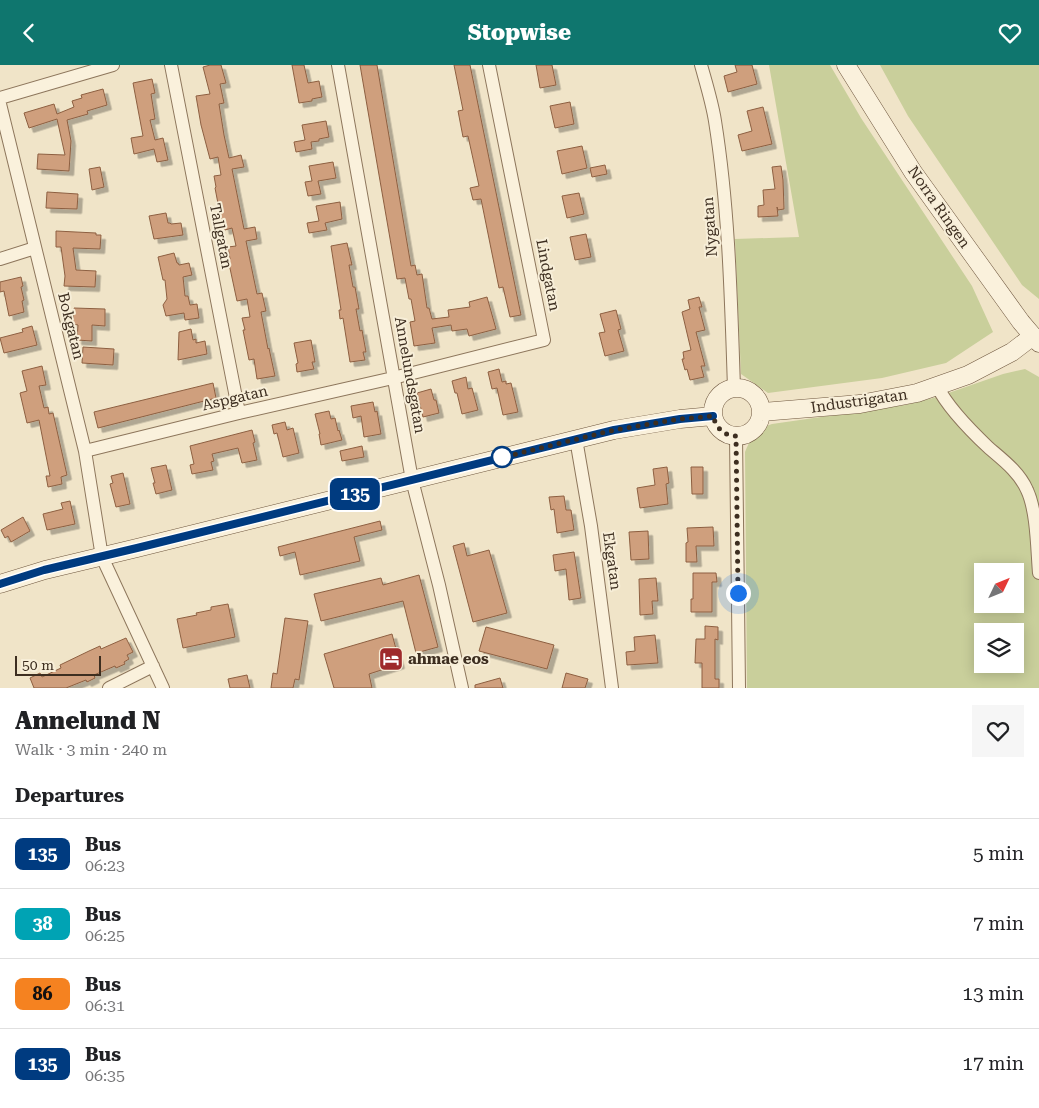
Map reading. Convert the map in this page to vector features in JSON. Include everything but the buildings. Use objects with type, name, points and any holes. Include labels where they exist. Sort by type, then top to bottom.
[{"type":"street","points":[[0,98],[113,65]]},
{"type":"street","name":"Tallgatan","points":[[171,65],[239,413]]},
{"type":"street","name":"Annelundsgatan","points":[[338,65],[412,480],[439,585],[462,688]]},
{"type":"street","name":"Lindgatan","points":[[393,378],[544,339],[489,65]]},
{"type":"street","name":"Nygatan","points":[[702,65],[714,119],[722,172],[729,244],[734,388]]},
{"type":"street","name":"Norra Ringen","points":[[846,65],[914,172],[998,290],[1036,339]]},
{"type":"street","name":"Bokgatan","points":[[0,104],[85,451],[102,557],[162,688]]},
{"type":"street","points":[[0,259],[35,248]]},
{"type":"street","name":"Industrigatan","points":[[761,412],[860,404],[917,393],[968,375],[1036,339]]},
{"type":"street","name":"Aspgatan","points":[[85,451],[393,378]]},
{"type":"street","points":[[937,386],[944,398],[968,426],[1022,480],[1032,502],[1039,573]]},
{"type":"street","points":[[734,388],[746,389],[754,396],[759,403],[761,412],[759,421],[753,429],[736,436],[730,436],[721,431],[715,424],[712,414],[715,402],[719,396],[734,388]]},
{"type":"street","points":[[0,584],[44,570],[614,430],[680,419],[713,416]]},
{"type":"street","points":[[736,436],[739,688]]},
{"type":"street","name":"Ekgatan","points":[[576,439],[591,526],[612,688]]},
{"type":"street","points":[[109,688],[153,666]]},
{"type":"green space","points":[[769,65],[830,65],[861,118],[972,286],[993,332],[946,363],[882,378],[768,393],[741,374],[735,239],[799,237]]},
{"type":"green space","points":[[880,65],[1039,65],[1039,299],[1022,285],[908,116]]},
{"type":"green space","points":[[1025,369],[1039,377],[1039,688],[747,688],[745,452],[749,442],[762,429],[772,424],[905,405],[937,397],[1003,374]]},
{"type":"bus line","name":"135","points":[[0,584],[44,570],[614,430],[680,419],[713,416]]},
{"type":"place","name":"ahmae eos","points":[[391,659]]},
{"type":"route","points":[[502,457],[500,458],[614,430],[680,419],[713,416],[715,424],[721,431],[730,436],[736,436],[738,593]]}]
